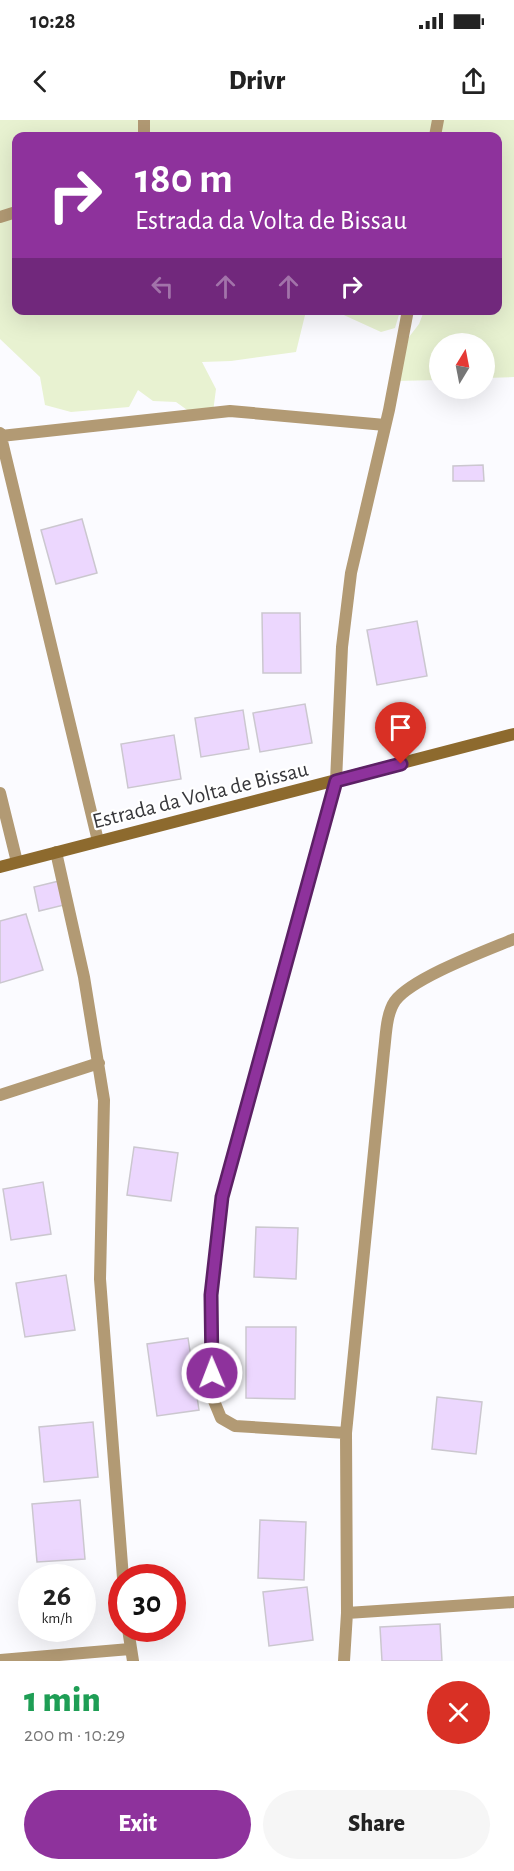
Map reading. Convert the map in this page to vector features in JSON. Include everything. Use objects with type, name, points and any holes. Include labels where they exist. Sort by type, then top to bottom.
[{"type":"main road","name":"Estrada da Volta de Bissau","points":[[0,867],[514,734]]},
{"type":"street","points":[[346,1433],[235,1426],[221,1418],[214,1401],[211,1295],[222,1197],[336,781],[342,647],[351,573],[385,425],[407,315]]},
{"type":"street","points":[[98,841],[0,434],[230,411],[385,425]]},
{"type":"street","points":[[0,793],[17,862]]},
{"type":"street","points":[[56,852],[84,977],[99,1063],[105,1122],[100,1279],[122,1564]]},
{"type":"street","points":[[344,1661],[347,1613],[346,1433],[388,1022],[394,1003],[408,988],[514,939]]},
{"type":"street","points":[[0,1095],[99,1063]]},
{"type":"street","points":[[347,1613],[514,1602]]},
{"type":"street","points":[[0,1660],[132,1655]]},
{"type":"green space","points":[[0,120],[514,120],[514,377],[495,378],[495,333],[429,333],[429,380],[395,381],[409,337],[422,315],[502,315],[502,132],[12,132],[12,315],[305,315],[296,352],[231,361],[202,362],[216,389],[213,412],[190,412],[176,402],[153,401],[138,390],[129,407],[71,412],[45,405],[40,377],[0,339]]},
{"type":"green space","points":[[344,315],[399,315],[395,328],[381,332]]},
{"type":"building","points":[[483,465],[484,481],[453,481],[453,466]]},
{"type":"building","points":[[82,519],[97,573],[56,584],[41,530]]},
{"type":"building","points":[[262,613],[300,613],[301,673],[263,673]]},
{"type":"building","points":[[417,621],[427,676],[377,685],[367,630]]},
{"type":"building","points":[[305,704],[312,743],[260,752],[253,713]]},
{"type":"building","points":[[243,710],[249,749],[201,757],[195,718]]},
{"type":"building","points":[[174,735],[181,779],[128,788],[121,744]]},
{"type":"building","points":[[59,881],[64,905],[39,911],[34,887]]},
{"type":"building","points":[[26,914],[43,970],[0,983],[0,921]]},
{"type":"building","points":[[134,1147],[178,1153],[171,1201],[127,1195]]},
{"type":"building","points":[[43,1182],[51,1234],[11,1240],[3,1189]]},
{"type":"building","points":[[256,1227],[298,1228],[296,1279],[254,1277]]},
{"type":"building","points":[[66,1275],[75,1330],[25,1337],[16,1283]]},
{"type":"building","points":[[246,1327],[296,1327],[295,1399],[246,1398]]},
{"type":"building","points":[[188,1338],[199,1410],[157,1416],[147,1344]]},
{"type":"building","points":[[437,1397],[482,1402],[476,1454],[432,1449]]},
{"type":"building","points":[[93,1422],[98,1477],[44,1482],[39,1427]]},
{"type":"building","points":[[80,1500],[85,1559],[37,1562],[32,1504]]},
{"type":"building","points":[[260,1520],[306,1522],[304,1580],[258,1578]]},
{"type":"building","points":[[307,1587],[313,1640],[269,1646],[263,1592]]},
{"type":"building","points":[[440,1624],[442,1661],[382,1661],[380,1627]]},
{"type":"route","points":[[212,1373],[211,1295],[222,1197],[336,781],[401,764]]}]
